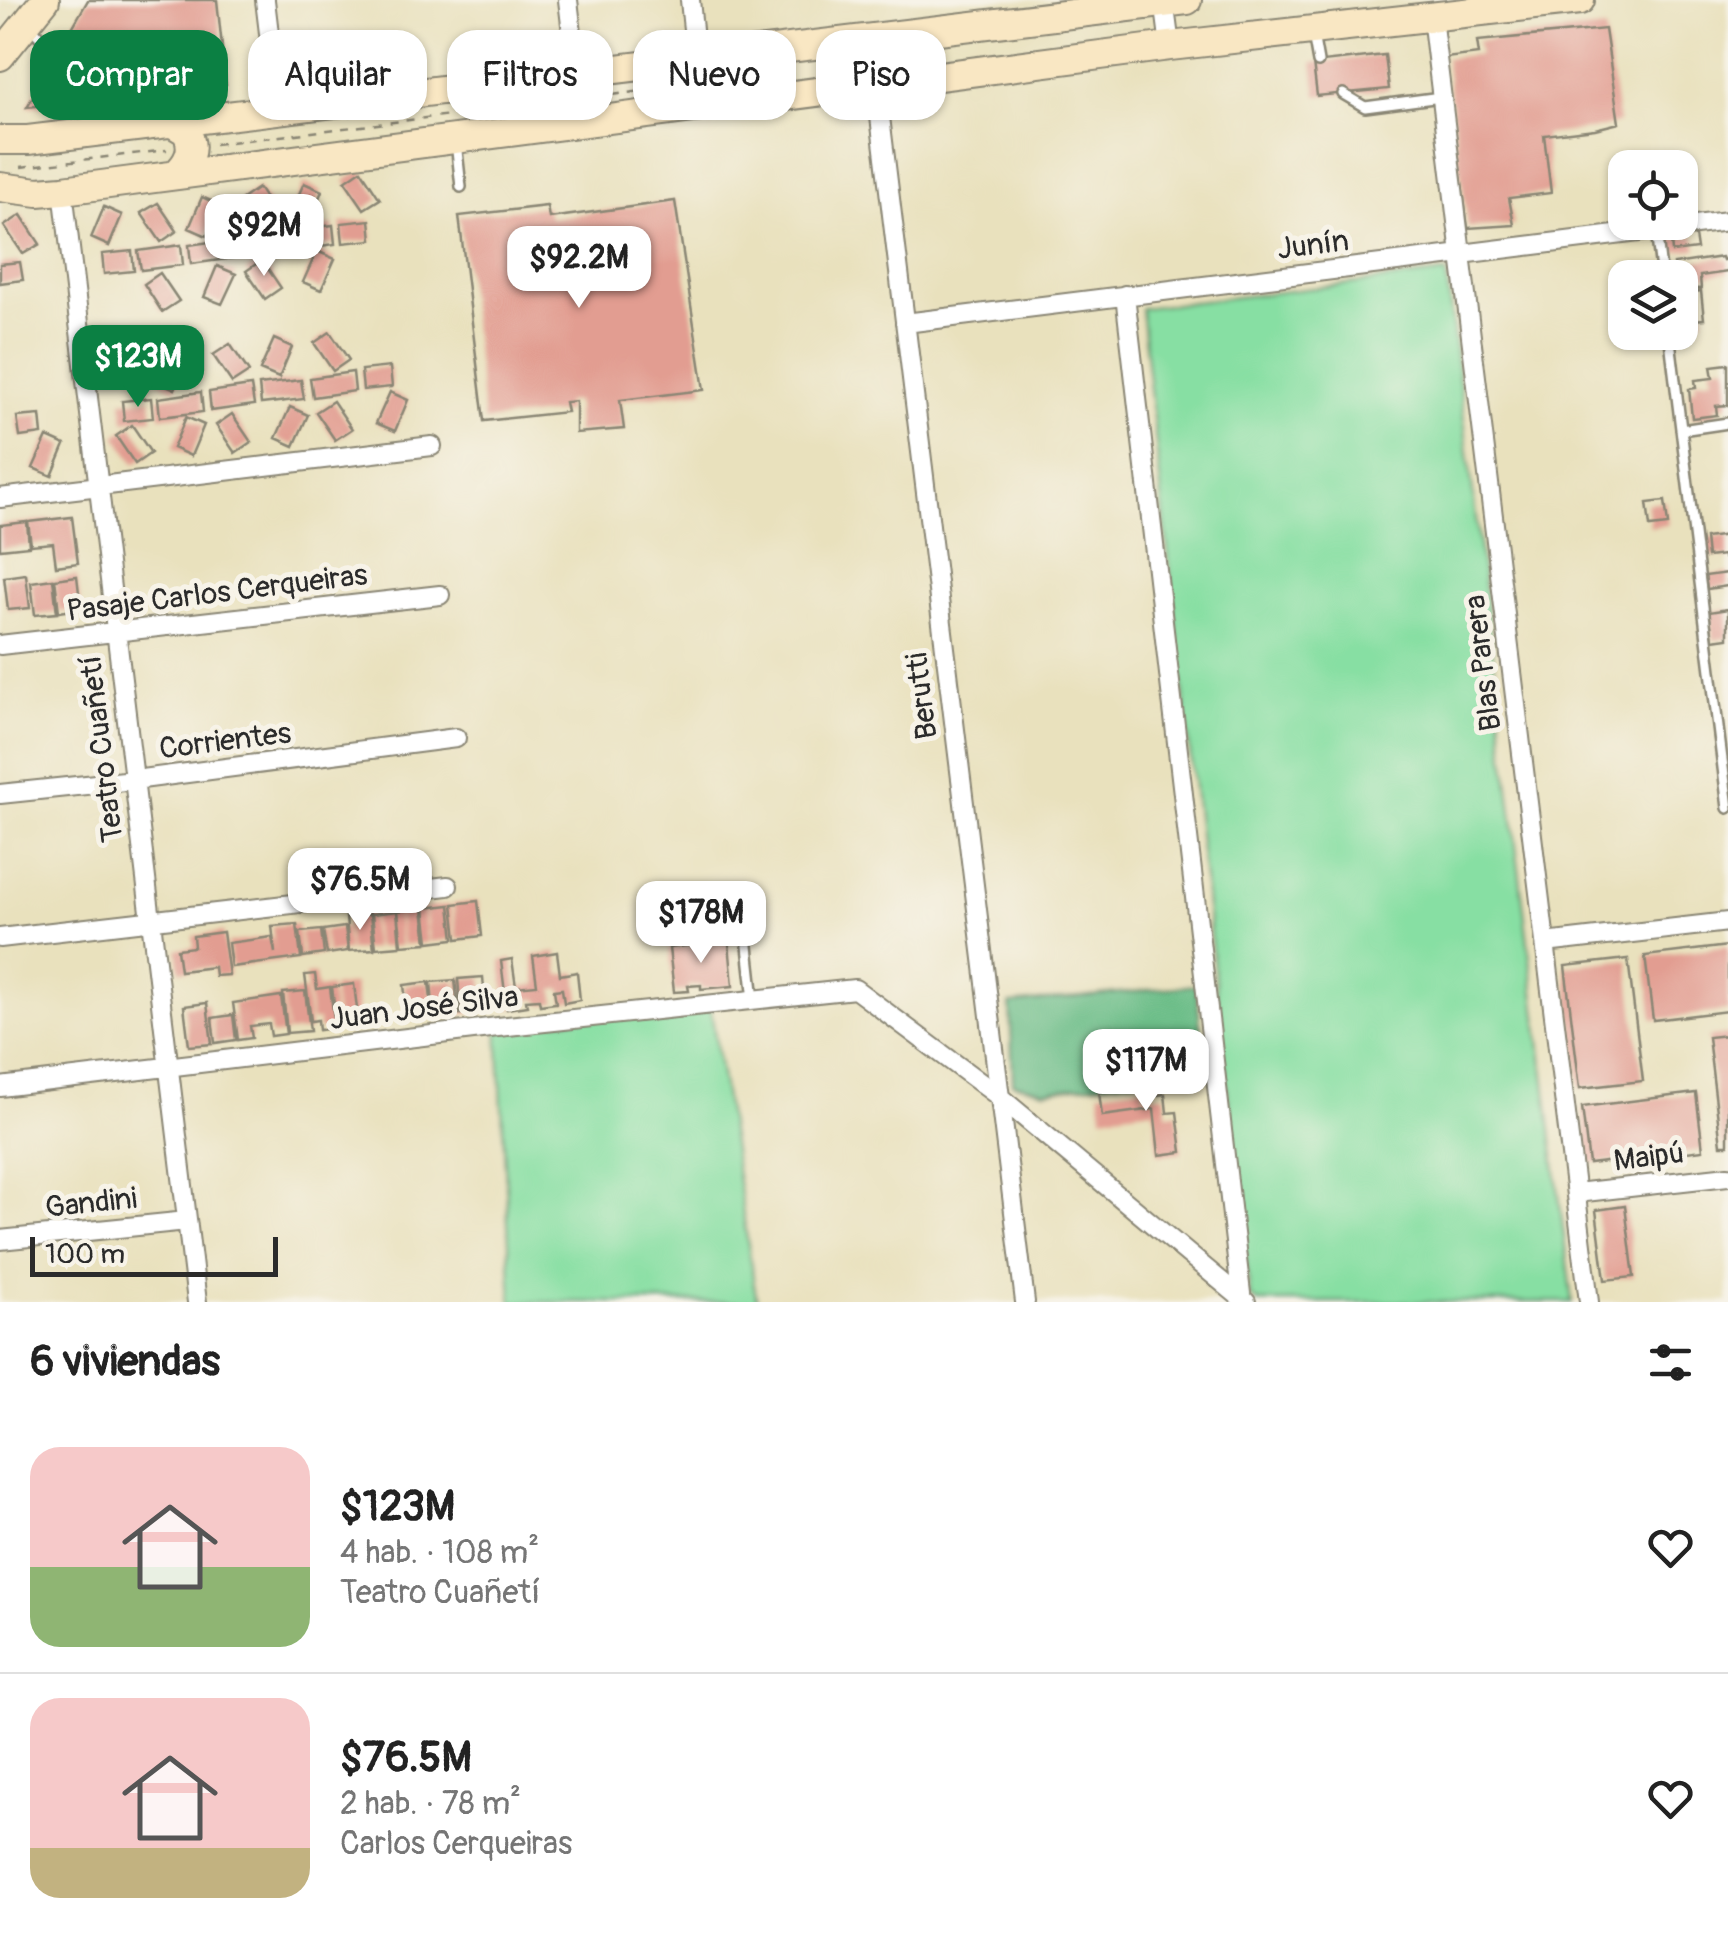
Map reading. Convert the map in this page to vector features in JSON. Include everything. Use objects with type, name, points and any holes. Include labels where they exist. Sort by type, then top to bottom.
[{"type":"main road","points":[[0,56],[46,0]]},
{"type":"main road","points":[[946,75],[1580,0]]},
{"type":"main road","points":[[796,47],[1171,1]]},
{"type":"main road","points":[[613,97],[816,87]]},
{"type":"main road","points":[[248,112],[14,140],[17,147],[9,181],[38,192],[63,190],[456,139],[515,120]]},
{"type":"main road","points":[[155,123],[186,131],[192,148],[184,167],[175,175]]},
{"type":"street","points":[[266,0],[269,30]]},
{"type":"street","points":[[568,0],[572,30]]},
{"type":"street","points":[[690,0],[693,30]]},
{"type":"street","points":[[1170,46],[1171,1]]},
{"type":"street","name":"Blas Parera","points":[[1432,17],[1589,1302]]},
{"type":"street","name":"Berutti","points":[[880,120],[1025,1302]]},
{"type":"street","name":"Teatro Cuañetí","points":[[63,190],[196,1302]]},
{"type":"street","name":"Junín","points":[[1698,225],[1728,222]]},
{"type":"street","name":"Junín","points":[[905,324],[1608,236]]},
{"type":"street","points":[[1125,295],[1243,1301]]},
{"type":"street","points":[[0,498],[432,446]]},
{"type":"street","name":"Pasaje Carlos Cerqueiras","points":[[0,645],[440,594]]},
{"type":"street","name":"Corrientes","points":[[0,794],[456,738]]},
{"type":"street","points":[[0,938],[448,886]]},
{"type":"street","points":[[1545,943],[1728,922]]},
{"type":"street","name":"Juan José Silva","points":[[0,1087],[855,989],[1001,1098]]},
{"type":"street","points":[[1001,1098],[1243,1301]]},
{"type":"street","name":"Maipú","points":[[1576,1194],[1728,1176]]},
{"type":"street","name":"Gandini","points":[[0,1240],[187,1221]]},
{"type":"lane","points":[[28,24],[68,67],[130,63],[155,123]]},
{"type":"lane","points":[[1313,31],[1318,62]]},
{"type":"lane","points":[[1343,94],[1366,108],[1441,98]]},
{"type":"lane","points":[[456,139],[461,187]]},
{"type":"lane","points":[[1671,350],[1728,808]]},
{"type":"lane","points":[[1681,430],[1728,424]]},
{"type":"lane","points":[[746,928],[754,1000]]},
{"type":"path","points":[[9,181],[192,148],[447,116]]},
{"type":"green space","points":[[1446,273],[1572,1302],[1258,1302],[1250,1296],[1141,308]]},
{"type":"green space","points":[[1196,985],[1205,1070],[1045,1091],[1013,1083],[1010,1004]]},
{"type":"green space","points":[[710,1005],[757,1302],[512,1302],[498,1027]]},
{"type":"building","points":[[88,0],[217,0],[220,30],[71,30]]},
{"type":"building","points":[[1605,29],[1619,123],[1544,135],[1551,193],[1509,198],[1514,225],[1468,228],[1445,58],[1479,54],[1477,41]]},
{"type":"building","points":[[1385,55],[1389,89],[1317,96],[1313,63]]},
{"type":"building","points":[[361,170],[380,199],[364,209],[345,181]]},
{"type":"building","points":[[304,183],[322,191],[309,222],[290,214]]},
{"type":"building","points":[[258,188],[277,216],[261,227],[242,199]]},
{"type":"building","points":[[202,197],[220,205],[207,236],[189,228]]},
{"type":"building","points":[[675,201],[704,390],[620,400],[624,429],[576,433],[576,401],[565,402],[567,412],[484,421],[459,216],[547,206],[549,218]]},
{"type":"building","points":[[158,203],[177,231],[161,242],[141,213]]},
{"type":"building","points":[[104,207],[122,215],[109,246],[91,238]]},
{"type":"building","points":[[21,215],[40,244],[23,254],[4,226]]},
{"type":"building","points":[[370,220],[372,240],[343,243],[341,223]]},
{"type":"building","points":[[333,225],[335,244],[293,250],[290,231]]},
{"type":"building","points":[[282,233],[284,251],[241,257],[239,238]]},
{"type":"building","points":[[231,239],[234,258],[191,264],[189,245]]},
{"type":"building","points":[[1671,240],[1696,240],[1697,249],[1672,252]]},
{"type":"building","points":[[181,245],[183,265],[141,270],[138,251]]},
{"type":"building","points":[[132,251],[134,271],[104,274],[102,254]]},
{"type":"building","points":[[317,251],[335,259],[321,290],[303,282]]},
{"type":"building","points":[[1728,259],[1728,272],[1700,276],[1698,289],[1698,260]]},
{"type":"building","points":[[262,260],[281,288],[265,299],[246,271]]},
{"type":"building","points":[[20,262],[23,280],[0,283],[0,264]]},
{"type":"building","points":[[217,266],[236,274],[222,304],[204,297]]},
{"type":"building","points":[[160,273],[179,301],[162,312],[144,284]]},
{"type":"building","points":[[1701,291],[1704,319],[1698,320]]},
{"type":"building","points":[[330,332],[349,360],[333,371],[314,343]]},
{"type":"building","points":[[274,339],[292,347],[279,378],[260,370]]},
{"type":"building","points":[[230,344],[249,372],[232,383],[213,355]]},
{"type":"building","points":[[170,350],[188,358],[175,389],[157,381]]},
{"type":"building","points":[[1728,364],[1728,405],[1716,406],[1717,415],[1692,418],[1689,389],[1696,388],[1695,380],[1713,378],[1711,366]]},
{"type":"building","points":[[390,367],[392,387],[363,390],[361,370]]},
{"type":"building","points":[[353,372],[355,391],[313,397],[310,378]]},
{"type":"building","points":[[301,380],[304,399],[261,404],[259,385]]},
{"type":"building","points":[[251,386],[254,405],[211,411],[209,392]]},
{"type":"building","points":[[201,392],[203,412],[160,417],[158,398]]},
{"type":"building","points":[[390,392],[408,400],[395,431],[376,423]]},
{"type":"building","points":[[151,398],[153,418],[124,421],[122,401]]},
{"type":"building","points":[[333,401],[352,429],[335,440],[316,412]]},
{"type":"building","points":[[290,407],[308,415],[294,446],[276,438]]},
{"type":"building","points":[[232,414],[251,442],[235,453],[216,425]]},
{"type":"building","points":[[40,415],[42,434],[20,437],[17,417]]},
{"type":"building","points":[[186,417],[204,425],[191,456],[173,448]]},
{"type":"building","points":[[132,425],[151,453],[135,464],[116,436]]},
{"type":"building","points":[[47,437],[65,445],[52,476],[33,468]]},
{"type":"building","points":[[1665,501],[1668,525],[1650,527],[1647,503]]},
{"type":"building","points":[[72,517],[78,563],[56,566],[53,543],[31,545],[28,522]]},
{"type":"building","points":[[27,522],[29,546],[0,549],[0,525]]},
{"type":"building","points":[[1728,535],[1728,558],[1707,557],[1705,538]]},
{"type":"building","points":[[1728,573],[1728,586],[1707,589],[1705,576]]},
{"type":"building","points":[[26,574],[30,608],[8,610],[4,577]]},
{"type":"building","points":[[77,576],[81,609],[59,612],[55,579]]},
{"type":"building","points":[[53,579],[57,613],[35,615],[31,582]]},
{"type":"building","points":[[1728,609],[1728,638],[1713,640],[1709,612]]},
{"type":"building","points":[[478,901],[482,936],[457,939],[453,904]]},
{"type":"building","points":[[450,905],[454,939],[429,942],[425,908]]},
{"type":"building","points":[[423,908],[427,943],[402,945],[398,911]]},
{"type":"building","points":[[397,911],[400,946],[376,948],[372,914]]},
{"type":"building","points":[[370,914],[374,949],[349,951],[346,917]]},
{"type":"building","points":[[297,924],[301,958],[231,967],[228,943],[272,937],[275,953],[272,926]]},
{"type":"building","points":[[345,927],[348,951],[327,954],[323,930]]},
{"type":"building","points":[[321,930],[324,954],[303,957],[300,932]]},
{"type":"building","points":[[223,932],[229,975],[215,976],[214,967],[180,971],[177,949],[194,947],[193,936]]},
{"type":"building","points":[[729,943],[733,986],[688,986],[689,991],[674,992],[669,948]]},
{"type":"building","points":[[1728,946],[1728,1011],[1653,1020],[1645,956]]},
{"type":"building","points":[[557,952],[560,975],[577,972],[580,1000],[564,1003],[562,989],[554,990],[556,1003],[540,1005],[539,999],[526,1000],[527,1006],[507,1009],[501,961],[512,959],[516,987],[537,985],[533,956]]},
{"type":"building","points":[[1628,959],[1643,1081],[1580,1088],[1565,966]]},
{"type":"building","points":[[315,974],[317,989],[330,987],[335,1028],[319,1030],[318,1020],[311,1021],[305,975]]},
{"type":"building","points":[[483,977],[486,1011],[461,1014],[458,979]]},
{"type":"building","points":[[455,980],[459,1014],[434,1017],[431,982]]},
{"type":"building","points":[[429,982],[433,1017],[408,1019],[404,985]]},
{"type":"building","points":[[354,984],[358,1017],[347,1019],[348,1026],[337,1028],[332,987]]},
{"type":"building","points":[[305,991],[310,1031],[287,1033],[283,993]]},
{"type":"building","points":[[281,996],[286,1034],[271,1036],[269,1024],[250,1026],[252,1038],[238,1040],[233,1003]]},
{"type":"building","points":[[207,1003],[212,1044],[189,1046],[184,1006]]},
{"type":"building","points":[[233,1015],[236,1040],[215,1043],[212,1018]]},
{"type":"building","points":[[1728,1035],[1728,1145],[1721,1145],[1708,1037]]},
{"type":"building","points":[[1143,1086],[1144,1097],[1165,1094],[1167,1113],[1177,1112],[1182,1152],[1159,1155],[1154,1109],[1102,1116],[1099,1092]]},
{"type":"building","points":[[1696,1093],[1703,1150],[1589,1164],[1582,1107]]},
{"type":"building","points":[[1625,1206],[1634,1277],[1605,1280],[1596,1210]]}]
